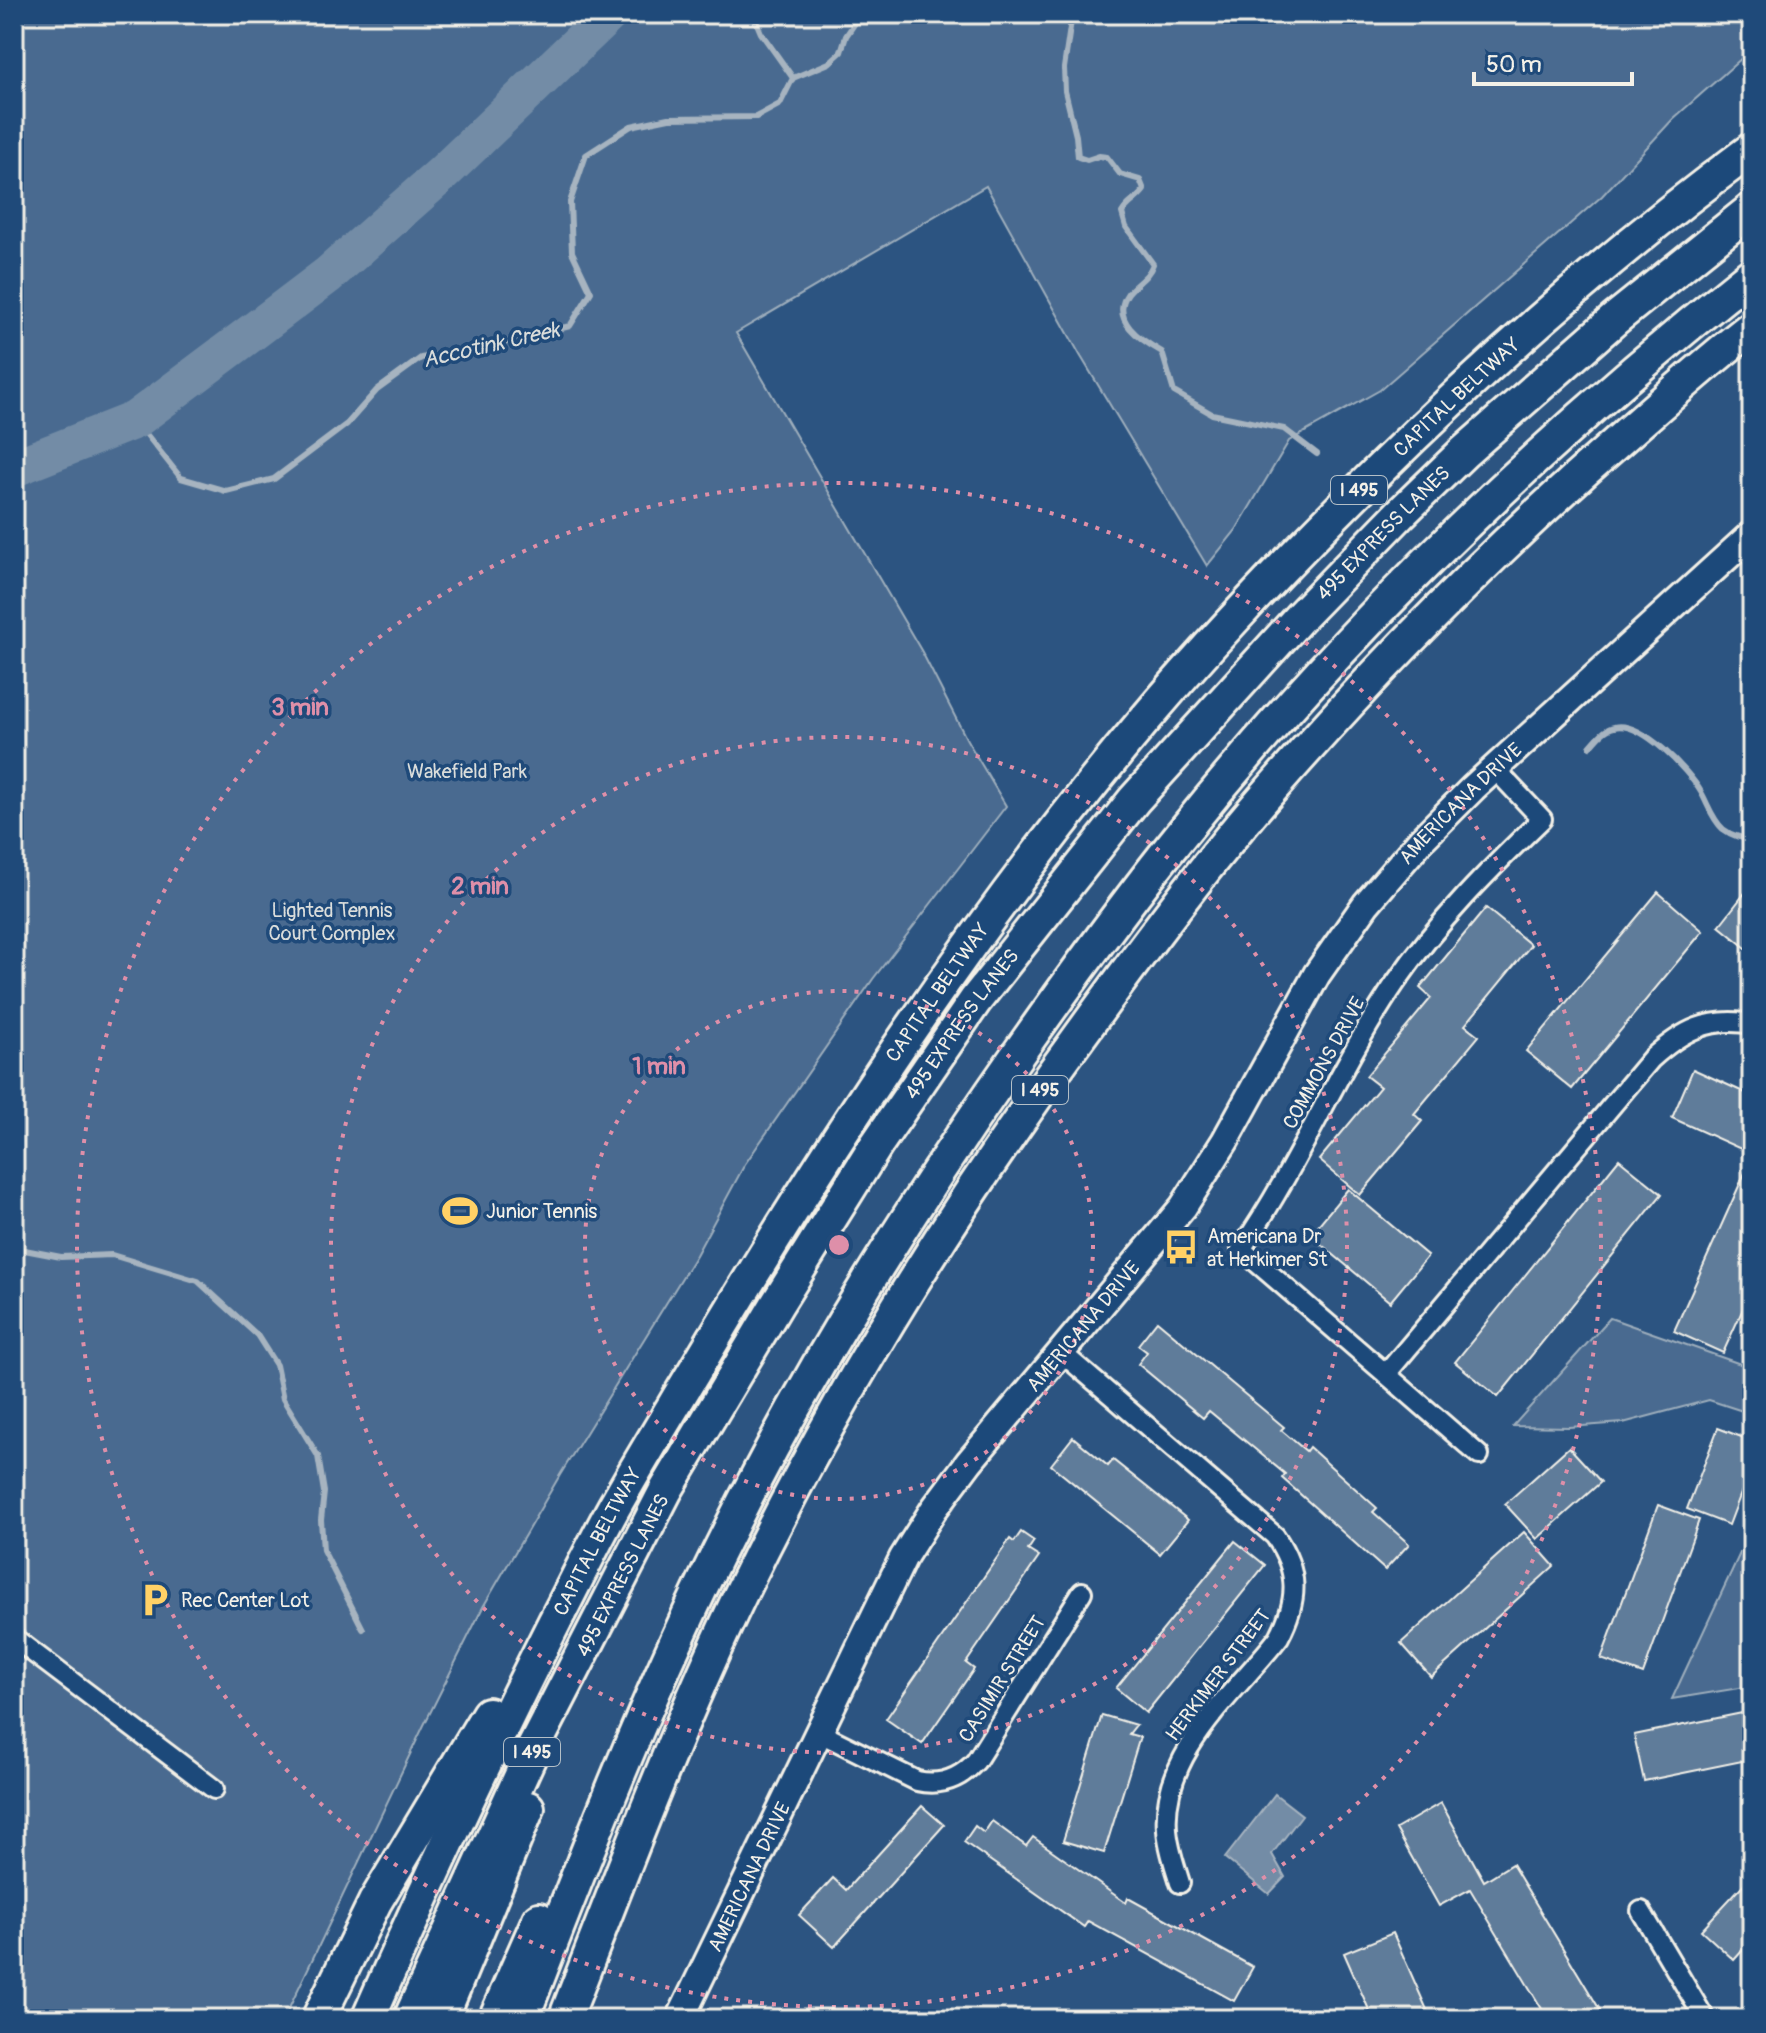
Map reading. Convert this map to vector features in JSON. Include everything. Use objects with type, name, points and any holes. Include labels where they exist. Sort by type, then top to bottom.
[{"type":"highway","name":"CAPITAL BELTWAY","points":[[368,2019],[508,1714],[613,1509],[777,1232],[908,1033],[1016,881],[1146,718],[1315,533],[1500,355],[1657,222],[1752,149]]},
{"type":"highway","name":"495 EXPRESS LANES","points":[[410,2019],[535,1745],[666,1490],[777,1304],[924,1074],[975,1001],[1134,800],[1300,617],[1463,453],[1615,319],[1752,209]]},
{"type":"highway","name":"I 495","points":[[522,2019],[670,1652],[730,1528],[842,1323],[932,1180],[1057,999],[1181,835],[1324,669],[1448,541],[1602,397],[1752,274]]},
{"type":"highway","name":"I 495","points":[[565,2019],[664,1770],[742,1592],[817,1444],[887,1322],[1025,1111],[1152,938],[1249,815],[1425,621],[1565,487],[1752,327]]},
{"type":"highway","points":[[441,2019],[527,1809],[666,1490]]},
{"type":"highway","points":[[318,2019],[387,1881],[613,1509]]},
{"type":"highway","points":[[495,2019],[595,1789],[659,1658],[730,1528]]},
{"type":"street","name":"AMERICANA DRIVE","points":[[680,2019],[896,1571],[934,1509],[969,1462],[1183,1207],[1225,1141],[1317,974],[1366,904],[1421,840],[1494,768],[1752,534]]},
{"type":"street","name":"COMMONS DRIVE","points":[[1479,1455],[1241,1249],[1286,1177],[1396,982],[1472,887],[1542,819],[1494,768]]},
{"type":"street","points":[[1386,1374],[1651,1059],[1672,1040],[1699,1025],[1752,1024]]},
{"type":"street","name":"HERKIMER STREET","points":[[1062,1353],[1275,1536],[1293,1569],[1292,1603],[1279,1637],[1195,1738],[1177,1768],[1170,1790],[1167,1829],[1180,1883]]},
{"type":"street","name":"CASIMIR STREET","points":[[818,1732],[917,1781],[931,1784],[958,1777],[976,1761],[1082,1592]]},
{"type":"street","points":[[14,1638],[214,1789]]},
{"type":"street","points":[[1641,1911],[1705,2019]]},
{"type":"green space","name":"Wakefield Park","points":[[24,14],[1752,14],[1752,49],[1673,119],[1602,196],[1380,390],[1289,441],[1236,530],[1207,566],[1080,355],[986,186],[736,333],[922,652],[967,740],[1006,806],[873,979],[745,1164],[696,1255],[560,1475],[483,1607],[284,2019],[14,2019],[14,24]]},
{"type":"green space","points":[[1610,1318],[1752,1368],[1752,1414],[1709,1400],[1623,1423],[1569,1427],[1513,1426]]},
{"type":"green space","points":[[1752,1528],[1752,1686],[1672,1699],[1741,1551]]},
{"type":"shaded area","points":[[1275,1794],[1302,1815],[1272,1854],[1285,1877],[1269,1894],[1225,1858]]},
{"type":"building","points":[[1752,884],[1752,953],[1719,926]]},
{"type":"building","points":[[1658,892],[1703,931],[1572,1089],[1526,1051]]},
{"type":"building","points":[[1486,908],[1531,945],[1465,1025],[1479,1036],[1414,1114],[1422,1121],[1360,1195],[1319,1160],[1380,1087],[1366,1076],[1431,998],[1420,988]]},
{"type":"building","points":[[1693,1069],[1752,1096],[1752,1154],[1672,1118]]},
{"type":"building","points":[[1752,1157],[1752,1289],[1723,1353],[1674,1331]]},
{"type":"building","points":[[1619,1159],[1662,1194],[1498,1397],[1455,1362]]},
{"type":"building","points":[[1348,1189],[1428,1256],[1390,1302],[1310,1235]]},
{"type":"building","points":[[1157,1321],[1284,1427],[1281,1430],[1306,1451],[1309,1447],[1377,1508],[1373,1512],[1409,1544],[1385,1570],[1282,1478],[1285,1474],[1209,1411],[1203,1418],[1138,1364],[1147,1352],[1138,1345]]},
{"type":"building","points":[[1718,1428],[1752,1441],[1752,1464],[1729,1525],[1687,1509]]},
{"type":"building","points":[[1073,1437],[1108,1466],[1113,1460],[1188,1520],[1160,1554],[1051,1465]]},
{"type":"building","points":[[1569,1447],[1601,1482],[1537,1539],[1505,1504]]},
{"type":"building","points":[[1658,1505],[1699,1520],[1643,1674],[1601,1659]]},
{"type":"building","points":[[1021,1532],[1034,1541],[1028,1550],[1039,1557],[966,1663],[974,1669],[922,1744],[886,1719],[1010,1539],[1014,1542]]},
{"type":"building","points":[[1524,1532],[1554,1566],[1431,1677],[1401,1643]]},
{"type":"building","points":[[1235,1541],[1265,1565],[1146,1713],[1116,1688]]},
{"type":"building","points":[[1752,1711],[1752,1759],[1644,1781],[1634,1735]]},
{"type":"building","points":[[1102,1715],[1136,1725],[1129,1734],[1140,1737],[1104,1853],[1063,1841]]},
{"type":"building","points":[[1441,1803],[1484,1881],[1512,1864],[1600,2010],[1584,2019],[1548,2019],[1470,1889],[1439,1906],[1396,1829]]},
{"type":"building","points":[[922,1806],[944,1825],[834,1947],[799,1915],[833,1878],[846,1890]]},
{"type":"building","points":[[992,1821],[1026,1846],[1033,1837],[1126,1903],[1128,1898],[1253,1967],[1234,2001],[1088,1921],[1084,1927],[964,1842],[975,1826],[984,1833]]},
{"type":"building","points":[[1752,1875],[1752,1940],[1734,1960],[1701,1930]]},
{"type":"building","points":[[1393,1933],[1431,2019],[1373,2019],[1344,1953]]},
{"type":"waterway","name":"Accotink Creek","points":[[14,468],[135,420],[328,275],[442,174],[609,14]]},
{"type":"waterway","name":"Accotink Creek","points":[[135,420],[181,478],[226,491],[274,479],[347,424],[377,390],[421,358],[487,347],[570,326],[591,292],[572,252],[570,202],[586,155],[631,126],[669,118],[756,117],[780,104],[793,78],[761,33],[753,14]]},
{"type":"waterway","points":[[793,78],[829,63],[841,52],[846,36],[861,14]]},
{"type":"waterway","points":[[1072,14],[1064,68],[1065,91],[1078,157],[1087,160],[1107,157],[1120,174],[1140,180],[1144,190],[1122,213],[1126,227],[1153,264],[1128,293],[1123,303],[1125,320],[1145,342],[1162,352],[1174,392],[1212,414],[1284,429],[1317,454]]},
{"type":"waterway","points":[[1590,747],[1610,728],[1625,727],[1637,731],[1663,749],[1686,772],[1723,829],[1752,840]]},
{"type":"waterway","points":[[14,1248],[61,1257],[112,1255],[198,1281],[257,1335],[276,1365],[283,1399],[318,1456],[324,1492],[321,1520],[323,1550],[363,1629]]},
{"type":"place","name":"Junior Tennis","points":[[460,1211]]},
{"type":"place","name":"Americana Dr at Herkimer St","points":[[1181,1247]]},
{"type":"place","name":"Rec Center Lot","points":[[155,1600]]},
{"type":"park label","name":"Lighted Tennis Court Complex","points":[[332,922]]}]
